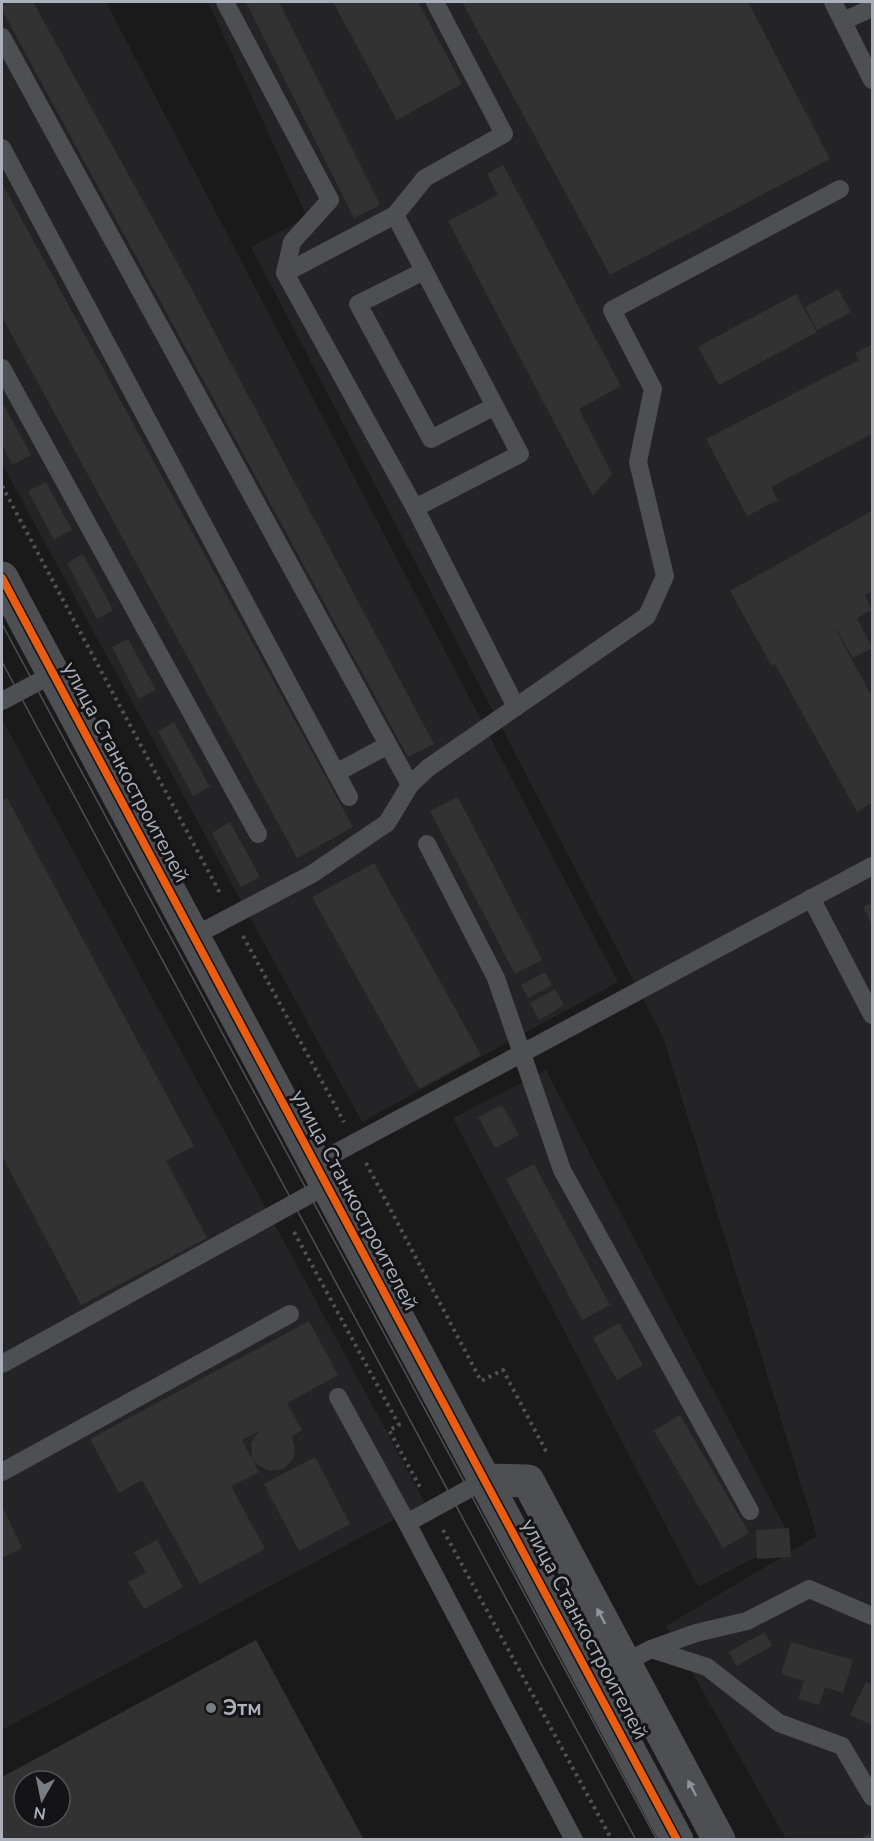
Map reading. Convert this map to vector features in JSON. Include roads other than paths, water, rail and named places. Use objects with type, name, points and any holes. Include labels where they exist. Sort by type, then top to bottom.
[{"type":"street","name":"улица Станкостроителей","points":[[2,578],[677,1839]]},
{"type":"street","name":"улица Станкостроителей","points":[[485,1480],[528,1481],[638,1656],[719,1839]]},
{"type":"lane","points":[[225,2],[330,200],[292,242],[285,273],[415,508],[516,707]]},
{"type":"lane","points":[[285,273],[395,215],[425,178],[504,134],[435,2]]},
{"type":"lane","points":[[833,2],[873,80]]},
{"type":"lane","points":[[843,21],[873,8]]},
{"type":"lane","points":[[2,37],[410,785]]},
{"type":"lane","points":[[2,148],[350,797]]},
{"type":"lane","points":[[194,936],[312,874],[387,823],[410,785],[428,768],[647,616],[665,576],[638,462],[653,390],[612,310],[840,189]]},
{"type":"lane","points":[[395,215],[520,454],[415,508]]},
{"type":"lane","points":[[424,271],[358,304],[431,439],[495,406]]},
{"type":"lane","points":[[2,369],[258,834]]},
{"type":"lane","points":[[2,701],[53,674]]},
{"type":"lane","points":[[336,773],[388,745]]},
{"type":"lane","points":[[427,843],[496,978],[562,1170],[750,1511]]},
{"type":"lane","points":[[2,1364],[321,1174],[355,1143],[873,866]]},
{"type":"lane","points":[[812,898],[873,1015]]},
{"type":"lane","points":[[2,1472],[290,1314]]},
{"type":"lane","points":[[338,1397],[573,1839]]},
{"type":"lane","points":[[407,1523],[485,1480]]},
{"type":"lane","points":[[638,1656],[696,1633],[747,1621],[810,1589],[873,1616]]},
{"type":"lane","points":[[638,1656],[707,1666],[779,1723],[842,1746],[872,1797]]},
{"type":"tram line","points":[[2,624],[657,1840]]},
{"type":"tram line","points":[[2,662],[636,1840]]},
{"type":"place","name":"Этм","points":[[211,1708]]}]
